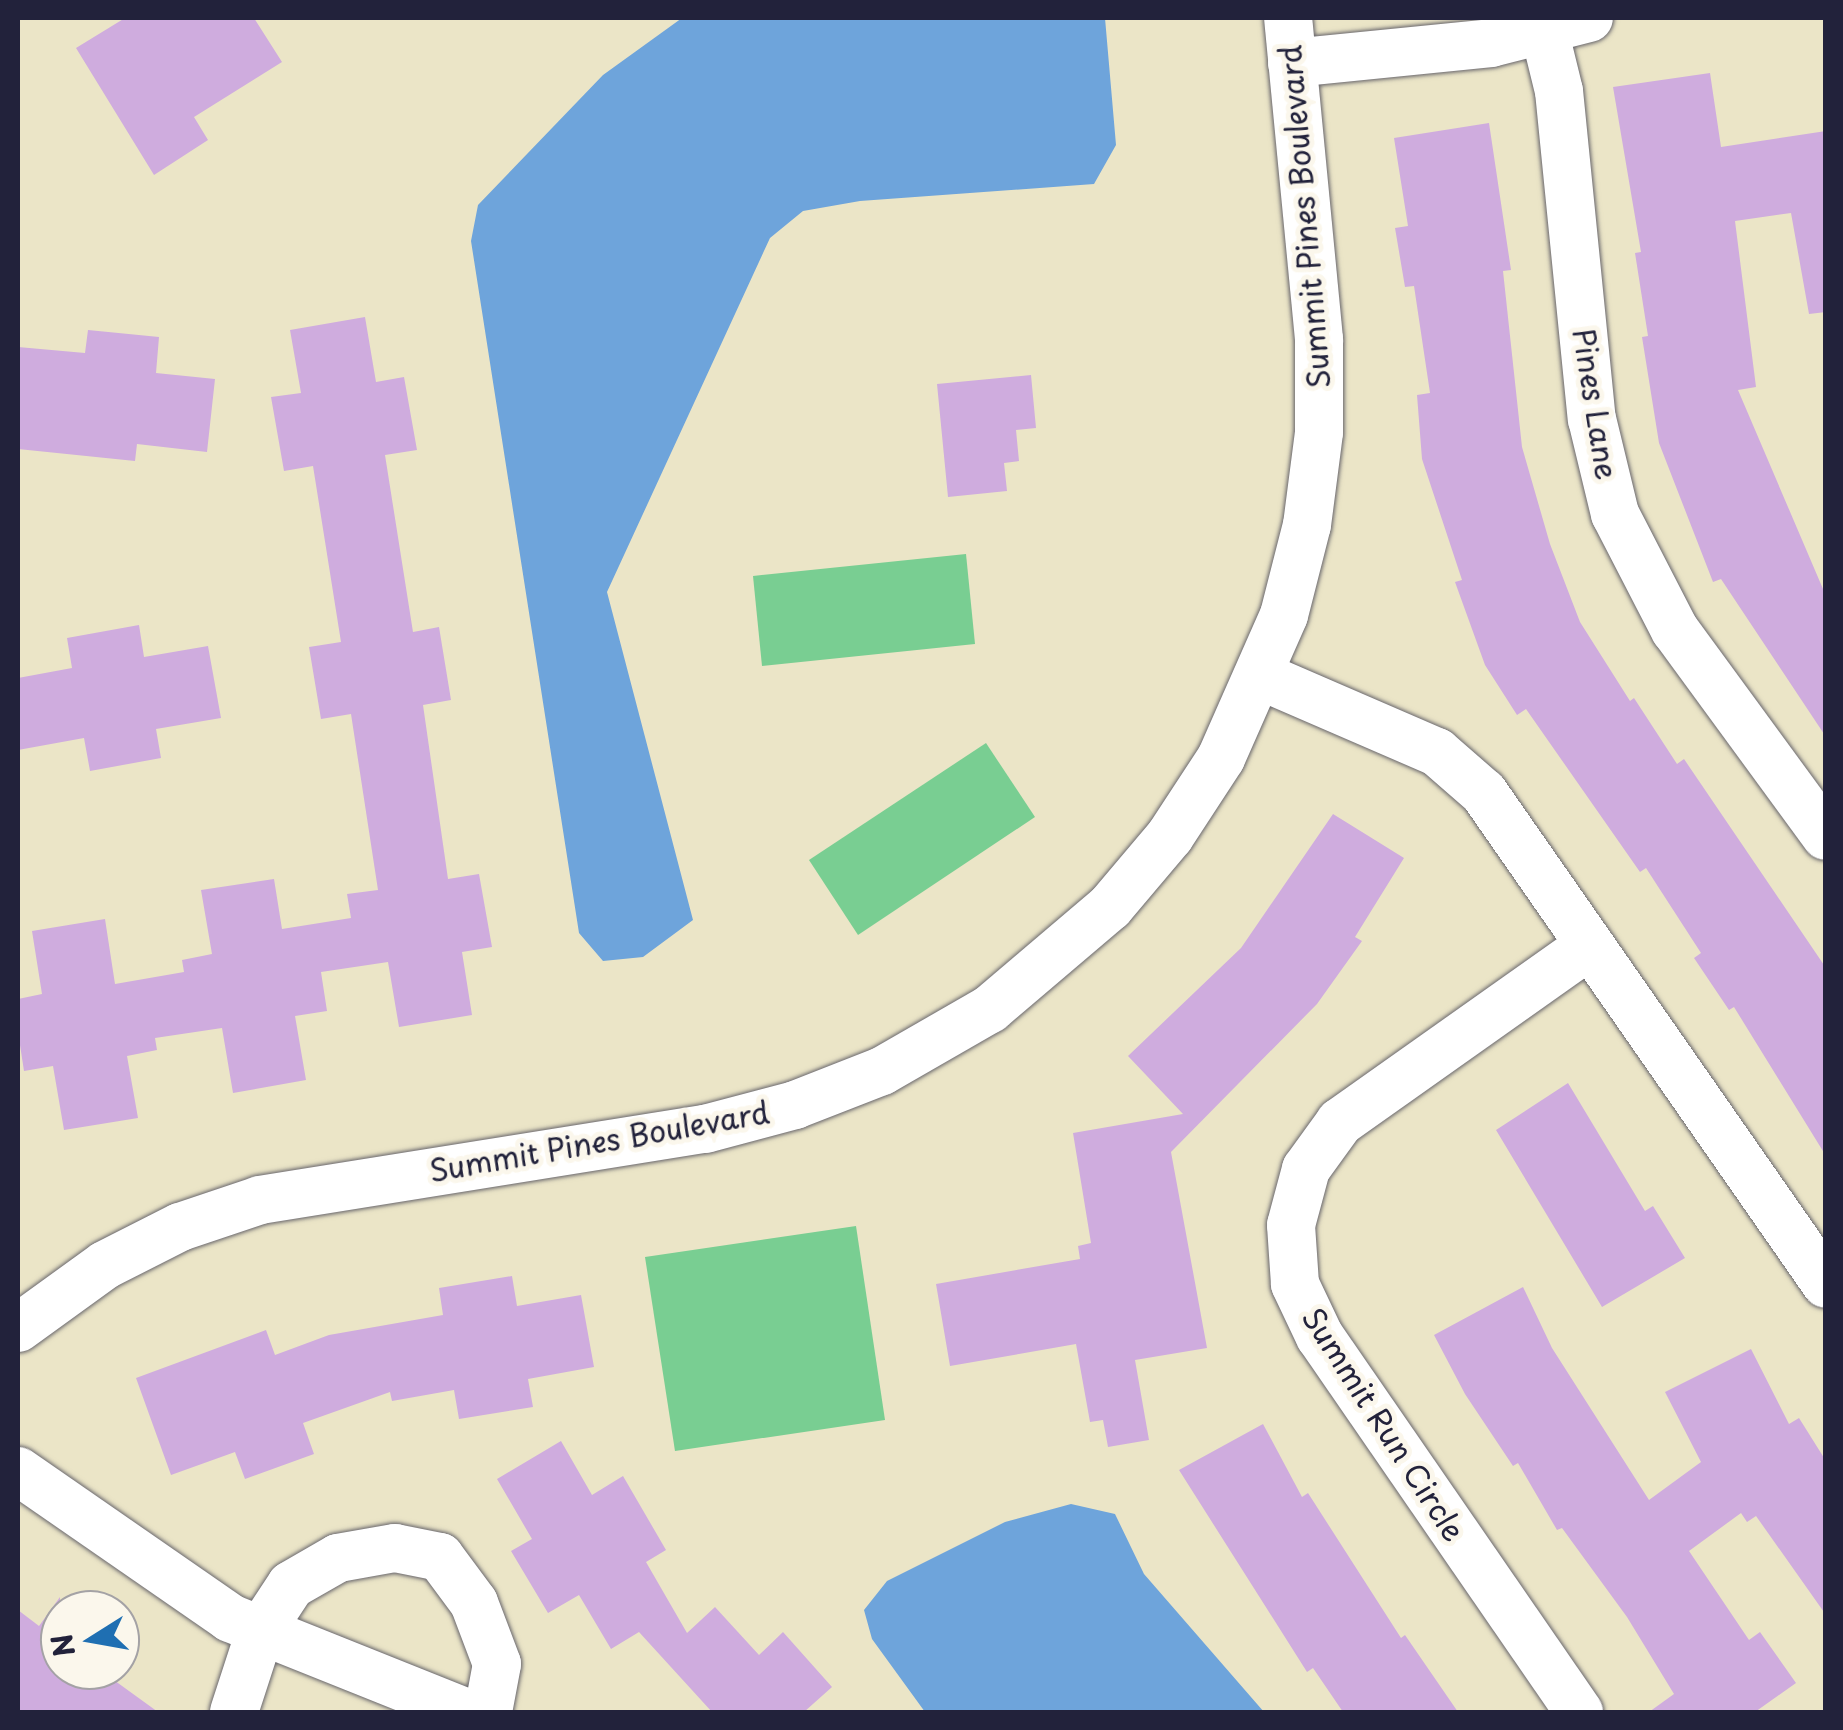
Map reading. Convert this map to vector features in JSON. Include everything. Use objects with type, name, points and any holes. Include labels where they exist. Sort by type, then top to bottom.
[{"type":"street","points":[[1290,40],[1491,43],[1589,18]]},
{"type":"street","name":"Pines Lane","points":[[1544,30],[1559,91],[1592,419],[1615,514],[1675,630],[1826,836]]},
{"type":"street","name":"Summit Pines Boulevard","points":[[18,1328],[105,1264],[180,1227],[260,1200],[705,1128],[796,1105],[937,1042],[1042,971],[1110,908],[1190,804],[1262,676],[1307,525],[1319,432],[1319,340],[1290,40]]},
{"type":"street","points":[[1262,676],[1410,737],[1463,770],[1826,1284]]},
{"type":"street","name":"Summit Run Circle","points":[[1579,1712],[1320,1338],[1295,1284],[1291,1225],[1306,1170],[1340,1122],[1590,945]]},
{"type":"street","points":[[18,1470],[202,1600],[379,1698],[465,1712]]},
{"type":"street","points":[[234,1712],[260,1632],[291,1585],[338,1558],[396,1548],[440,1557],[474,1603],[497,1664],[488,1712]]},
{"type":"green space","points":[[966,554],[975,644],[762,666],[753,576]]},
{"type":"green space","points":[[986,743],[1035,817],[858,935],[809,860]]},
{"type":"green space","points":[[856,1226],[885,1420],[675,1451],[645,1257]]},
{"type":"water","points":[[682,18],[1105,18],[1116,145],[1094,184],[860,201],[803,211],[770,238],[607,592],[693,920],[643,957],[603,961],[579,933],[471,241],[478,205],[603,75]]},
{"type":"water","points":[[1071,1504],[1115,1514],[1144,1574],[1264,1712],[925,1712],[872,1639],[864,1610],[887,1581],[1005,1522]]},
{"type":"building","points":[[125,18],[254,18],[282,62],[194,117],[208,140],[154,175],[76,48]]},
{"type":"building","points":[[1710,73],[1721,147],[1826,131],[1826,312],[1809,314],[1791,213],[1735,221],[1756,387],[1738,390],[1826,596],[1826,737],[1721,579],[1713,582],[1659,443],[1642,337],[1648,336],[1635,253],[1641,252],[1613,87]]},
{"type":"building","points":[[1489,123],[1511,270],[1503,271],[1522,447],[1550,544],[1580,622],[1630,701],[1634,698],[1677,764],[1684,759],[1826,968],[1826,1156],[1734,1007],[1729,1010],[1694,958],[1701,953],[1646,868],[1640,872],[1526,709],[1517,715],[1485,665],[1455,582],[1462,580],[1422,459],[1417,395],[1430,393],[1414,286],[1405,287],[1395,228],[1408,226],[1394,138]]},
{"type":"building","points":[[365,317],[376,382],[404,377],[417,450],[385,455],[413,632],[439,627],[451,700],[423,705],[448,879],[479,874],[492,947],[462,952],[472,1015],[399,1027],[388,962],[321,972],[327,1011],[295,1016],[306,1080],[233,1093],[222,1028],[155,1038],[157,1050],[127,1056],[138,1118],[64,1130],[53,1066],[24,1071],[18,999],[42,994],[32,931],[105,919],[115,984],[184,972],[182,960],[212,954],[201,890],[274,879],[282,929],[351,918],[347,894],[378,890],[351,714],[321,719],[309,647],[341,642],[313,466],[284,471],[271,397],[301,393],[290,330]]},
{"type":"building","points":[[88,330],[159,337],[156,373],[215,379],[207,452],[137,444],[135,461],[18,449],[18,347],[85,353]]},
{"type":"building","points":[[1031,375],[1036,428],[1016,430],[1019,461],[1004,463],[1007,491],[948,497],[937,384]]},
{"type":"building","points":[[139,625],[144,657],[208,646],[221,718],[156,729],[161,758],[90,771],[84,738],[18,750],[18,678],[72,668],[67,638]]},
{"type":"building","points":[[1333,814],[1404,858],[1355,937],[1362,941],[1317,1004],[1171,1152],[1207,1348],[1135,1360],[1149,1440],[1108,1447],[1103,1420],[1090,1422],[1076,1344],[950,1366],[936,1284],[1080,1259],[1078,1246],[1091,1243],[1073,1133],[1183,1114],[1128,1056],[1241,948]]},
{"type":"building","points":[[1568,1083],[1645,1211],[1653,1206],[1685,1258],[1602,1307],[1496,1130]]},
{"type":"building","points":[[512,1276],[517,1306],[581,1295],[594,1367],[528,1379],[533,1407],[459,1419],[454,1390],[392,1401],[390,1392],[303,1423],[314,1454],[245,1479],[235,1452],[171,1475],[136,1378],[266,1330],[275,1355],[329,1335],[443,1315],[439,1288]]},
{"type":"building","points":[[1523,1287],[1552,1348],[1649,1500],[1701,1462],[1665,1392],[1751,1349],[1789,1424],[1799,1418],[1826,1461],[1826,1615],[1756,1516],[1747,1522],[1741,1513],[1689,1551],[1749,1640],[1760,1632],[1796,1683],[1755,1712],[1649,1712],[1674,1694],[1627,1617],[1562,1528],[1557,1530],[1518,1463],[1513,1466],[1465,1394],[1434,1335]]},
{"type":"building","points":[[1263,1424],[1302,1497],[1308,1493],[1401,1638],[1405,1635],[1458,1712],[1343,1712],[1313,1668],[1307,1672],[1179,1470]]},
{"type":"building","points":[[561,1441],[592,1495],[623,1476],[666,1550],[646,1562],[687,1633],[715,1607],[759,1655],[783,1632],[832,1687],[804,1712],[712,1712],[639,1632],[611,1649],[579,1595],[548,1613],[511,1551],[532,1539],[497,1479]]},
{"type":"building","points":[[18,1610],[39,1626],[40,1690],[128,1690],[158,1712],[18,1712]]}]
